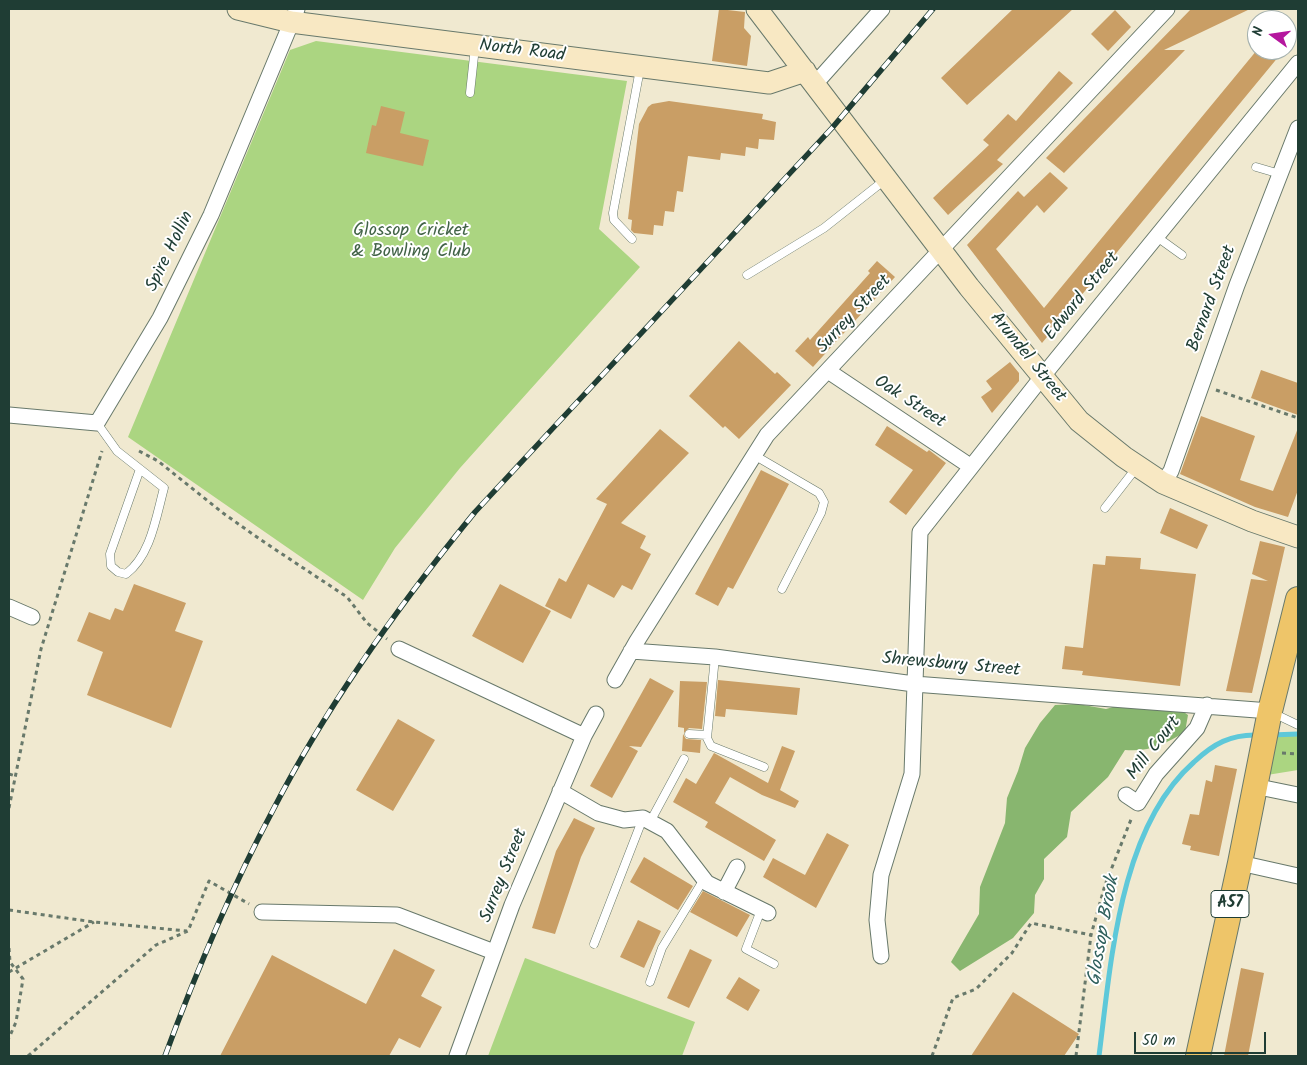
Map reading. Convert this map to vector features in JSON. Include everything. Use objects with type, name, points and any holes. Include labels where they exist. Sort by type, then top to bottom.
[{"type":"main road","name":"A57","points":[[1198,1056],[1240,864],[1261,751],[1298,599]]},
{"type":"street","name":"North Road","points":[[238,9],[294,15],[476,47],[769,83],[815,83]]},
{"type":"street","name":"Arundel Street","points":[[757,9],[943,250],[969,287],[1079,421],[1137,467],[1164,483],[1235,514],[1298,537]]},
{"type":"street","points":[[815,83],[882,9]]},
{"type":"street","name":"Surrey Street","points":[[615,680],[631,651],[767,435],[943,250],[1167,9]]},
{"type":"street","name":"Spire Hollin","points":[[97,423],[160,318],[210,214],[294,15]]},
{"type":"street","name":"Edward Street","points":[[881,956],[878,920],[881,874],[912,774],[920,532],[970,466],[1042,377],[1297,68]]},
{"type":"street","name":"Bernard Street","points":[[1164,483],[1171,471],[1201,385],[1298,128]]},
{"type":"street","name":"Oak Street","points":[[828,371],[970,466]]},
{"type":"street","points":[[9,415],[97,423]]},
{"type":"street","points":[[9,607],[32,617]]},
{"type":"street","points":[[399,649],[584,736]]},
{"type":"street","name":"Shrewsbury Street","points":[[631,651],[715,657],[914,684],[1270,711]]},
{"type":"street","name":"Mill Court","points":[[1132,799],[1197,728],[1207,705]]},
{"type":"street","name":"Surrey Street","points":[[457,1056],[494,952],[584,736],[596,714]]},
{"type":"street","points":[[1254,786],[1298,795]]},
{"type":"street","points":[[560,792],[598,813],[624,820],[646,820],[667,831],[707,883],[765,911]]},
{"type":"street","points":[[1240,864],[1298,876]]},
{"type":"street","points":[[724,892],[737,867]]},
{"type":"street","points":[[262,912],[397,915],[494,952]]},
{"type":"lane","points":[[470,93],[476,47]]},
{"type":"lane","points":[[632,239],[614,220],[612,213],[641,67]]},
{"type":"lane","points":[[1256,167],[1280,174]]},
{"type":"lane","points":[[747,275],[824,228],[888,178]]},
{"type":"lane","points":[[1157,237],[1182,255]]},
{"type":"lane","points":[[97,423],[117,451],[140,469],[164,488],[150,539],[138,566],[126,574],[118,572],[111,566],[110,554],[140,469]]},
{"type":"lane","points":[[754,456],[819,493],[824,502],[821,513],[782,589]]},
{"type":"lane","points":[[1105,508],[1137,467]]},
{"type":"lane","points":[[715,657],[707,735],[712,746],[764,767]]},
{"type":"lane","points":[[1270,711],[1298,725]]},
{"type":"lane","points":[[689,734],[707,735]]},
{"type":"lane","points":[[594,944],[646,820],[684,759]]},
{"type":"lane","points":[[650,982],[662,948],[704,879]]},
{"type":"lane","points":[[765,911],[746,949],[774,964]]},
{"type":"path","points":[[1201,385],[1298,418]]},
{"type":"path","points":[[9,808],[41,649],[102,448]]},
{"type":"path","points":[[136,449],[158,461],[223,514],[347,597],[367,623],[399,649]]},
{"type":"path","points":[[9,774],[16,776]]},
{"type":"path","points":[[1076,1056],[1091,935],[1132,799]]},
{"type":"path","points":[[28,1056],[156,945],[188,931],[209,881],[262,912]]},
{"type":"path","points":[[9,910],[94,922],[188,931]]},
{"type":"path","points":[[9,972],[94,922]]},
{"type":"path","points":[[932,1056],[952,998],[976,989],[1012,953],[1031,923],[1091,935]]},
{"type":"path","points":[[9,948],[10,962],[23,979],[16,1022],[9,1038]]},
{"type":"green space","name":"Glossop Cricket & Bowling Club","points":[[316,41],[627,81],[599,229],[640,267],[460,468],[395,548],[363,600],[128,437],[290,50]]},
{"type":"green space","points":[[1078,704],[1106,709],[1120,705],[1153,710],[1175,706],[1188,715],[1185,732],[1157,746],[1142,750],[1125,750],[1108,777],[1071,812],[1067,837],[1044,859],[1044,879],[1035,895],[1034,913],[1013,938],[960,971],[951,962],[979,914],[980,887],[1005,823],[1007,798],[1025,748],[1040,723],[1055,705]]},
{"type":"green space","points":[[1298,734],[1298,770],[1267,775],[1276,735]]},
{"type":"green space","points":[[525,958],[695,1022],[682,1056],[488,1056]]},
{"type":"building","points":[[719,9],[745,12],[744,28],[751,36],[747,66],[712,61]]},
{"type":"building","points":[[1013,9],[1073,9],[967,105],[941,78]]},
{"type":"building","points":[[1191,9],[1250,9],[1164,50],[1185,50],[1064,173],[1046,158]]},
{"type":"building","points":[[1115,10],[1131,27],[1108,51],[1091,34]]},
{"type":"building","points":[[1249,60],[1276,60],[1042,343],[967,245],[1018,191],[1024,197],[1050,172],[1068,188],[1044,213],[1037,205],[996,249],[1044,308]]},
{"type":"building","points":[[1059,71],[1073,83],[997,160],[1003,164],[948,215],[933,198],[989,145],[983,140],[1008,114],[1016,121]]},
{"type":"building","points":[[669,101],[763,114],[762,119],[776,122],[774,140],[759,139],[758,149],[746,147],[745,156],[721,153],[720,160],[688,156],[683,192],[677,191],[674,212],[665,211],[663,226],[654,225],[653,235],[634,233],[631,230],[632,220],[628,219],[639,124],[648,107],[652,104]]},
{"type":"building","points":[[381,106],[405,112],[400,133],[429,140],[423,166],[366,153],[372,125],[376,126]]},
{"type":"building","points":[[877,261],[895,277],[813,367],[795,351],[808,337],[810,340],[870,273],[868,271]]},
{"type":"building","points":[[739,341],[775,374],[777,372],[791,385],[739,439],[725,426],[723,428],[689,396]]},
{"type":"building","points":[[1010,362],[1019,373],[1019,381],[992,413],[981,397],[992,389],[986,381]]},
{"type":"building","points":[[1261,370],[1298,383],[1298,415],[1251,398]]},
{"type":"building","points":[[1201,416],[1255,436],[1240,480],[1273,491],[1298,428],[1298,490],[1288,517],[1255,507],[1180,474]]},
{"type":"building","points":[[887,426],[927,452],[929,450],[946,463],[906,515],[889,502],[913,470],[875,445]]},
{"type":"building","points":[[660,429],[689,453],[621,523],[646,536],[640,548],[651,554],[632,590],[622,585],[614,598],[588,584],[571,619],[545,606],[559,578],[566,582],[607,504],[596,499]]},
{"type":"building","points":[[761,470],[789,484],[733,589],[728,587],[718,606],[695,594]]},
{"type":"building","points":[[1170,508],[1208,525],[1197,549],[1160,533]]},
{"type":"building","points":[[1260,541],[1285,547],[1252,693],[1226,691],[1251,579],[1268,581],[1252,574]]},
{"type":"building","points":[[1106,556],[1141,558],[1140,569],[1196,574],[1180,686],[1082,675],[1083,671],[1062,669],[1065,646],[1083,648],[1093,564],[1105,565]]},
{"type":"building","points":[[134,584],[186,603],[175,631],[203,641],[171,728],[87,695],[103,652],[77,641],[89,612],[110,620],[115,608],[123,611]]},
{"type":"building","points":[[500,584],[551,611],[523,663],[472,636]]},
{"type":"building","points":[[650,678],[674,691],[641,747],[629,746],[638,751],[612,798],[590,786]]},
{"type":"building","points":[[718,680],[800,688],[797,715],[726,709],[725,717],[715,716]]},
{"type":"building","points":[[680,681],[707,682],[702,729],[689,728],[684,733],[684,728],[678,727]]},
{"type":"building","points":[[398,719],[435,740],[393,811],[356,790]]},
{"type":"building","points":[[683,734],[686,739],[701,740],[700,753],[682,751]]},
{"type":"building","points":[[782,746],[795,751],[780,790],[799,801],[795,808],[762,795],[730,777],[715,803],[776,840],[764,861],[705,827],[708,822],[673,802],[686,778],[696,784],[714,753],[768,783]]},
{"type":"building","points":[[1215,765],[1237,769],[1219,856],[1190,850],[1191,846],[1182,844],[1190,814],[1199,815],[1206,780],[1212,782]]},
{"type":"building","points":[[574,818],[595,828],[581,857],[555,934],[532,928],[556,851]]},
{"type":"building","points":[[827,833],[849,845],[816,908],[763,877],[773,858],[805,875]]},
{"type":"building","points":[[644,857],[693,886],[678,910],[630,882]]},
{"type":"building","points":[[703,891],[750,915],[737,937],[690,912]]},
{"type":"building","points":[[638,920],[661,931],[644,968],[620,957]]},
{"type":"building","points":[[394,949],[435,970],[421,996],[442,1007],[420,1048],[399,1038],[389,1056],[220,1056],[272,955],[366,1004]]},
{"type":"building","points":[[690,949],[712,960],[689,1008],[667,998]]},
{"type":"building","points":[[1241,968],[1264,973],[1248,1056],[1224,1056]]},
{"type":"building","points":[[739,977],[760,990],[748,1011],[726,998]]},
{"type":"building","points":[[1013,992],[1079,1034],[1064,1056],[971,1056]]},
{"type":"waterway","name":"Glossop Brook","points":[[1271,735],[1298,734]]},
{"type":"waterway","name":"Glossop Brook","points":[[1099,1056],[1108,980],[1123,899],[1134,860],[1149,823],[1169,790],[1201,756],[1215,745],[1231,738],[1258,735]]},
{"type":"railway","points":[[165,1056],[215,931],[273,810],[317,731],[392,619],[475,512],[832,128],[933,9]]}]
